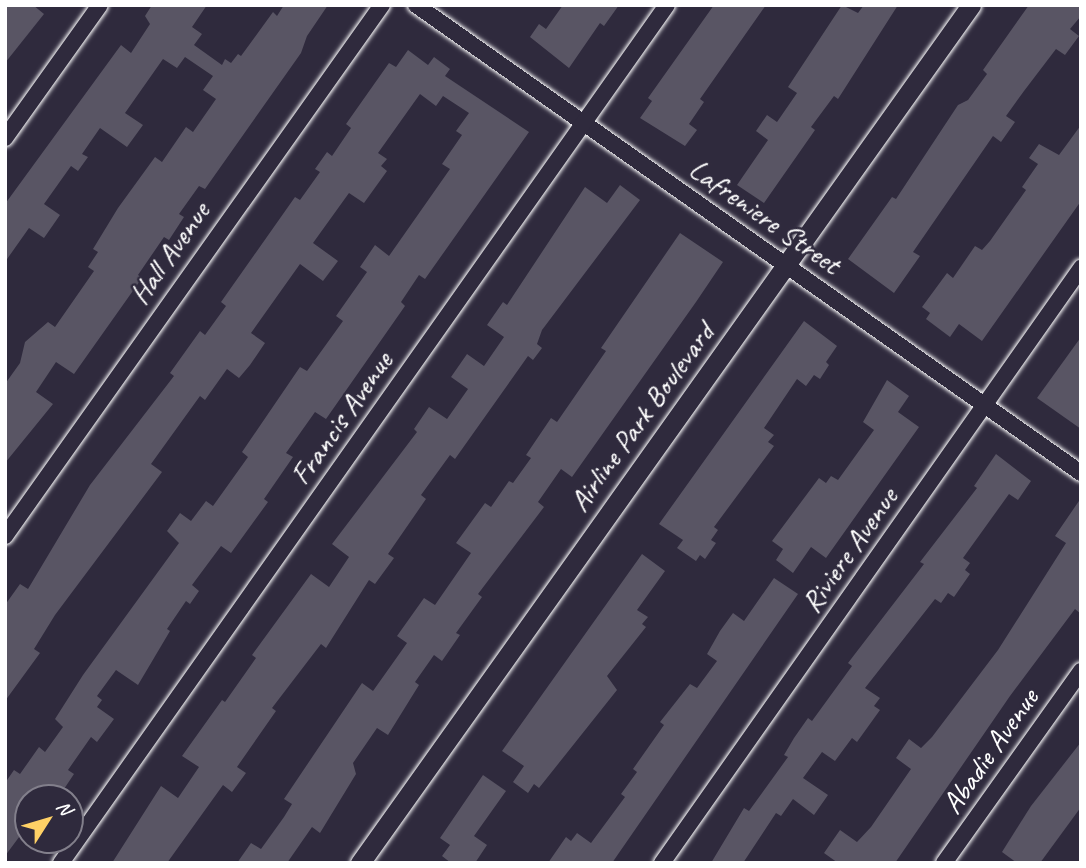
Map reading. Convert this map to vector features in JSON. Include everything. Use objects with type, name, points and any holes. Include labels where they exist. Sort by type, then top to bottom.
[{"type":"street","points":[[5,138],[100,5]]},
{"type":"street","name":"Hall Avenue","points":[[5,536],[382,5]]},
{"type":"street","name":"Lafreniere Street","points":[[416,5],[1081,473]]},
{"type":"street","name":"Francis Avenue","points":[[61,863],[667,5]]},
{"type":"street","name":"Airline Park Boulevard","points":[[359,863],[971,5]]},
{"type":"street","name":"Riviere Avenue","points":[[662,863],[1081,268]]},
{"type":"street","name":"Abadie Avenue","points":[[944,863],[1081,671]]},
{"type":"building","points":[[5,5],[33,5],[44,14],[5,63]]},
{"type":"building","points":[[152,5],[207,5],[192,27],[202,34],[194,45],[222,65],[225,59],[231,63],[238,54],[241,56],[273,12],[277,16],[284,5],[328,5],[307,36],[301,53],[205,189],[199,186],[179,214],[184,217],[169,240],[164,237],[138,275],[142,278],[74,374],[56,362],[36,392],[53,404],[5,463],[5,384],[20,363],[25,342],[48,322],[55,327],[94,271],[88,267],[98,252],[93,249],[118,208],[155,157],[162,162],[186,127],[193,132],[216,99],[203,90],[213,76],[185,57],[177,68],[163,59],[125,113],[143,125],[127,147],[100,128],[82,154],[88,157],[78,171],[71,166],[44,204],[60,215],[44,238],[29,228],[5,262],[5,204],[121,45],[131,53],[150,24],[145,16]]},
{"type":"building","points":[[563,5],[619,5],[604,26],[600,23],[569,68],[530,37],[539,24],[546,29]]},
{"type":"building","points":[[714,5],[766,5],[700,99],[704,102],[689,124],[697,130],[685,146],[640,118],[652,101],[648,98]]},
{"type":"building","points":[[842,5],[858,13],[864,5],[898,5],[838,99],[834,96],[811,127],[815,130],[764,203],[737,185],[768,140],[756,131],[767,115],[777,122],[797,93],[788,87]]},
{"type":"building","points":[[1029,5],[1081,5],[1081,16],[1070,29],[1079,36],[1065,55],[1056,49],[1006,116],[1015,122],[1001,142],[993,136],[913,252],[920,256],[894,293],[848,259],[892,197],[896,199],[958,105],[968,100],[987,74],[983,70]]},
{"type":"building","points":[[408,50],[428,65],[434,57],[450,69],[445,76],[529,132],[425,279],[419,275],[401,302],[405,306],[326,419],[315,412],[286,453],[293,457],[264,499],[268,502],[231,553],[221,546],[192,585],[199,591],[190,604],[186,601],[167,629],[170,631],[138,685],[116,670],[97,696],[102,700],[97,707],[114,719],[97,742],[91,737],[68,770],[74,774],[67,784],[14,784],[14,844],[5,856],[5,783],[14,770],[20,774],[39,747],[45,752],[63,727],[55,719],[83,675],[179,543],[167,531],[180,513],[191,521],[206,501],[213,506],[248,457],[242,452],[300,367],[307,371],[343,321],[336,316],[367,272],[360,267],[375,245],[389,256],[450,169],[442,164],[462,135],[456,131],[469,113],[443,96],[436,106],[420,94],[378,153],[387,159],[381,166],[387,171],[364,203],[349,193],[313,243],[338,261],[323,281],[300,264],[251,333],[265,343],[250,365],[239,378],[227,369],[205,400],[200,396],[151,464],[162,472],[55,615],[34,649],[40,653],[5,701],[5,605],[20,584],[28,589],[90,485],[174,376],[170,373],[200,331],[205,335],[226,306],[221,302],[295,197],[300,200],[320,172],[315,169],[327,152],[332,156],[351,128],[346,124],[389,63],[396,67]]},
{"type":"building","points":[[1081,125],[1081,201],[982,341],[959,324],[950,337],[926,319],[930,313],[922,307],[947,273],[953,278],[975,246],[982,250],[990,241],[1026,190],[1022,187],[1038,164],[1029,158],[1039,144],[1059,155]]},
{"type":"building","points":[[620,185],[640,200],[542,330],[537,344],[542,348],[533,360],[528,356],[455,459],[450,455],[421,495],[426,499],[388,554],[394,558],[375,584],[369,580],[326,648],[321,644],[272,708],[276,711],[237,767],[246,773],[232,792],[223,785],[167,863],[112,863],[161,786],[178,798],[199,767],[182,756],[222,700],[225,702],[256,658],[252,655],[311,574],[329,587],[349,557],[332,544],[417,432],[414,429],[429,407],[447,419],[468,389],[451,377],[467,354],[484,366],[504,337],[487,325],[503,302],[507,305],[585,187],[607,203]]},
{"type":"building","points":[[680,233],[723,262],[696,302],[572,477],[561,469],[538,502],[544,507],[478,594],[482,597],[456,633],[460,635],[442,661],[434,655],[415,682],[419,685],[388,735],[377,728],[353,763],[356,774],[320,833],[312,827],[287,863],[237,863],[251,843],[261,849],[284,817],[292,804],[284,799],[362,683],[373,691],[407,643],[397,636],[424,598],[435,605],[471,553],[456,543],[485,503],[491,507],[509,481],[513,483],[531,458],[526,455],[551,418],[557,422],[606,351],[601,348]]},
{"type":"building","points":[[804,321],[837,346],[826,362],[829,365],[820,379],[814,375],[806,386],[797,379],[764,428],[774,435],[768,442],[774,446],[714,527],[718,530],[711,540],[716,543],[705,559],[700,555],[696,561],[677,548],[683,540],[659,524]]},
{"type":"building","points":[[1081,337],[1081,429],[1037,398]]},
{"type":"building","points":[[887,380],[909,396],[898,412],[919,427],[826,558],[811,547],[793,573],[776,560],[783,549],[772,541],[819,478],[826,483],[831,476],[838,480],[874,430],[863,422]]},
{"type":"building","points":[[996,454],[1031,481],[1018,500],[1009,494],[963,558],[970,563],[965,570],[970,574],[954,597],[948,593],[941,603],[935,599],[865,688],[880,698],[874,706],[880,710],[857,742],[852,738],[835,761],[822,752],[803,778],[828,795],[814,815],[793,799],[781,816],[776,813],[743,863],[711,863],[744,808],[749,811],[788,757],[784,755],[794,738],[808,718],[812,721],[852,666],[848,663],[924,564],[920,562],[977,488],[974,486]]},
{"type":"building","points":[[1081,498],[1081,614],[1075,609],[1010,696],[895,863],[838,863],[824,853],[840,830],[857,842],[871,827],[911,769],[896,758],[909,739],[921,748],[932,737],[998,650],[1066,543],[1055,536]]},
{"type":"building","points":[[642,554],[665,571],[637,610],[648,617],[642,624],[646,627],[607,676],[617,690],[539,788],[534,784],[528,793],[513,782],[524,766],[502,751]]},
{"type":"building","points":[[774,578],[798,594],[612,863],[548,863],[566,837],[571,841],[577,833],[591,843],[625,797],[621,794],[637,772],[633,769],[664,725],[660,722],[690,684],[697,688],[717,661],[707,654],[720,631],[733,613],[744,621]]},
{"type":"building","points":[[1081,742],[1081,807],[1040,863],[1017,863],[1002,852],[1031,806]]},
{"type":"building","points":[[483,775],[506,791],[474,836],[487,845],[475,863],[451,863],[442,856],[450,845],[440,838]]}]
